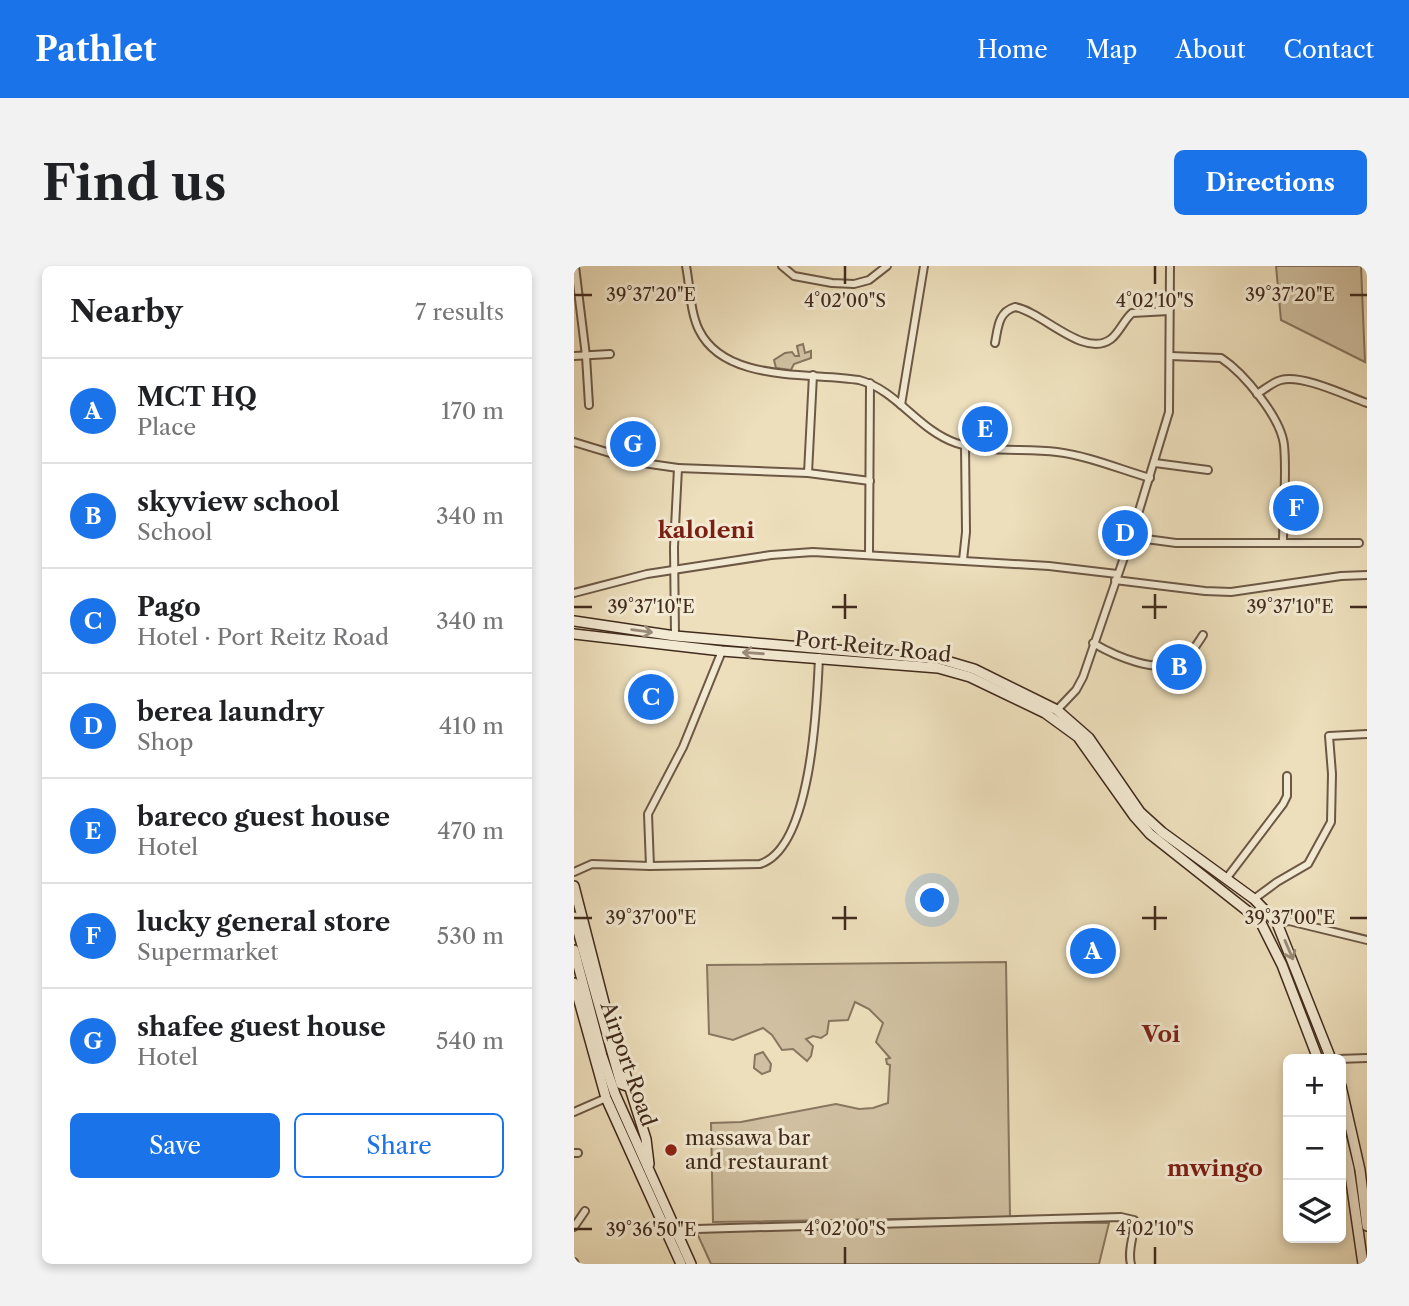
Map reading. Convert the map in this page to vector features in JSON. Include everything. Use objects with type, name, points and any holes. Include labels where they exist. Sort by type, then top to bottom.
[{"type":"main road","points":[[574,621],[675,636],[940,659],[974,669],[1058,710],[1089,738],[1140,812],[1162,832],[1254,899],[1277,923],[1329,1054]]},
{"type":"main road","name":"Port Reitz Road","points":[[574,637],[585,635],[722,651],[938,668],[970,677],[1045,713],[1079,737],[1134,816],[1150,834],[1260,921],[1283,965],[1316,1054]]},
{"type":"main road","points":[[574,886],[591,960],[646,1139],[650,1175]]},
{"type":"main road","points":[[574,917],[621,1084],[630,1087]]},
{"type":"main road","name":"Airport Road","points":[[574,950],[615,1094],[691,1264]]},
{"type":"main road","name":"Airport Road","points":[[574,982],[606,1098],[681,1264]]},
{"type":"main road","points":[[1346,1108],[1360,1170],[1367,1226]]},
{"type":"main road","points":[[1346,1156],[1363,1264]]},
{"type":"street","points":[[575,266],[589,405]]},
{"type":"street","points":[[686,266],[699,329],[707,344],[740,366],[848,378],[870,383],[925,426],[942,437],[965,445],[1074,455],[1150,478]]},
{"type":"street","points":[[782,266],[794,276],[832,284],[854,284],[869,280],[887,266]]},
{"type":"street","points":[[901,405],[924,266]]},
{"type":"street","points":[[1058,710],[1076,690],[1083,677],[1131,537],[1169,412],[1170,266]]},
{"type":"street","points":[[995,343],[1001,317],[1015,307],[1039,316],[1078,342],[1098,344],[1111,340],[1132,313],[1169,310]]},
{"type":"street","points":[[574,356],[610,354]]},
{"type":"street","points":[[1170,356],[1222,358],[1257,394],[1275,420],[1284,444],[1283,543]]},
{"type":"street","points":[[808,473],[813,375]]},
{"type":"street","points":[[1257,394],[1278,381],[1298,380],[1367,403]]},
{"type":"street","points":[[869,554],[870,383]]},
{"type":"street","points":[[574,442],[643,463],[678,468],[808,473],[870,481]]},
{"type":"street","points":[[962,560],[966,532],[965,445]]},
{"type":"street","points":[[1155,463],[1208,470]]},
{"type":"street","points":[[675,636],[674,570],[678,468]]},
{"type":"street","points":[[1131,537],[1176,543],[1359,543]]},
{"type":"street","points":[[574,593],[634,577],[794,553],[869,554],[1049,566],[1205,591],[1231,592],[1341,576],[1367,575]]},
{"type":"street","points":[[1093,643],[1122,658],[1166,666],[1186,658],[1203,635]]},
{"type":"street","points":[[650,866],[648,814],[683,747],[722,651]]},
{"type":"street","points":[[574,872],[592,864],[650,866],[768,862],[780,850],[800,810],[817,698],[819,657]]},
{"type":"street","points":[[1254,899],[1307,864],[1331,822],[1330,735],[1367,734]]},
{"type":"street","points":[[1226,879],[1283,804],[1287,796],[1287,776]]},
{"type":"street","points":[[1277,923],[1289,921],[1367,940]]},
{"type":"street","points":[[1346,1059],[1367,1058]]},
{"type":"street","points":[[574,1112],[606,1098]]},
{"type":"street","points":[[574,1227],[585,1211]]},
{"type":"street","points":[[677,1233],[696,1229],[1121,1217],[1134,1220],[1135,1234],[1130,1252],[1132,1264]]},
{"type":"shaded area","points":[[1276,266],[1361,266],[1365,362],[1281,320]]},
{"type":"shaded area","points":[[803,344],[805,353],[811,351],[811,358],[794,364],[791,370],[776,368],[774,360],[785,353],[792,352],[799,356],[797,346]]},
{"type":"shaded area","points":[[1006,962],[1010,1217],[713,1222],[711,1123],[741,1122],[836,1104],[859,1109],[888,1103],[890,1065],[886,1059],[890,1058],[876,1042],[883,1023],[869,1009],[855,1002],[848,1020],[829,1021],[827,1034],[821,1038],[813,1036],[806,1039],[813,1046],[807,1061],[793,1049],[782,1050],[772,1035],[763,1028],[733,1040],[709,1034],[707,965]]},
{"type":"shaded area","points":[[763,1052],[771,1064],[770,1071],[762,1074],[754,1068],[755,1055]]},
{"type":"shaded area","points":[[989,1222],[1109,1223],[1099,1264],[711,1264],[696,1231]]},
{"type":"place","name":"bareco guest house","points":[[985,429]]},
{"type":"place","name":"shafee guest house","points":[[633,444]]},
{"type":"place","name":"lucky general store","points":[[1296,508]]},
{"type":"place","name":"berea laundry","points":[[1125,533]]},
{"type":"place","name":"skyview school","points":[[1179,667]]},
{"type":"place","name":"Pago","points":[[651,697]]},
{"type":"place","name":"MCT HQ","points":[[1093,951]]},
{"type":"place","name":"massawa bar and restaurant","points":[[671,1150]]},
{"type":"district","name":"kaloleni","points":[[706,530]]},
{"type":"district","name":"Voi","points":[[1161,1034]]},
{"type":"district","name":"mwingo","points":[[1215,1168]]}]
